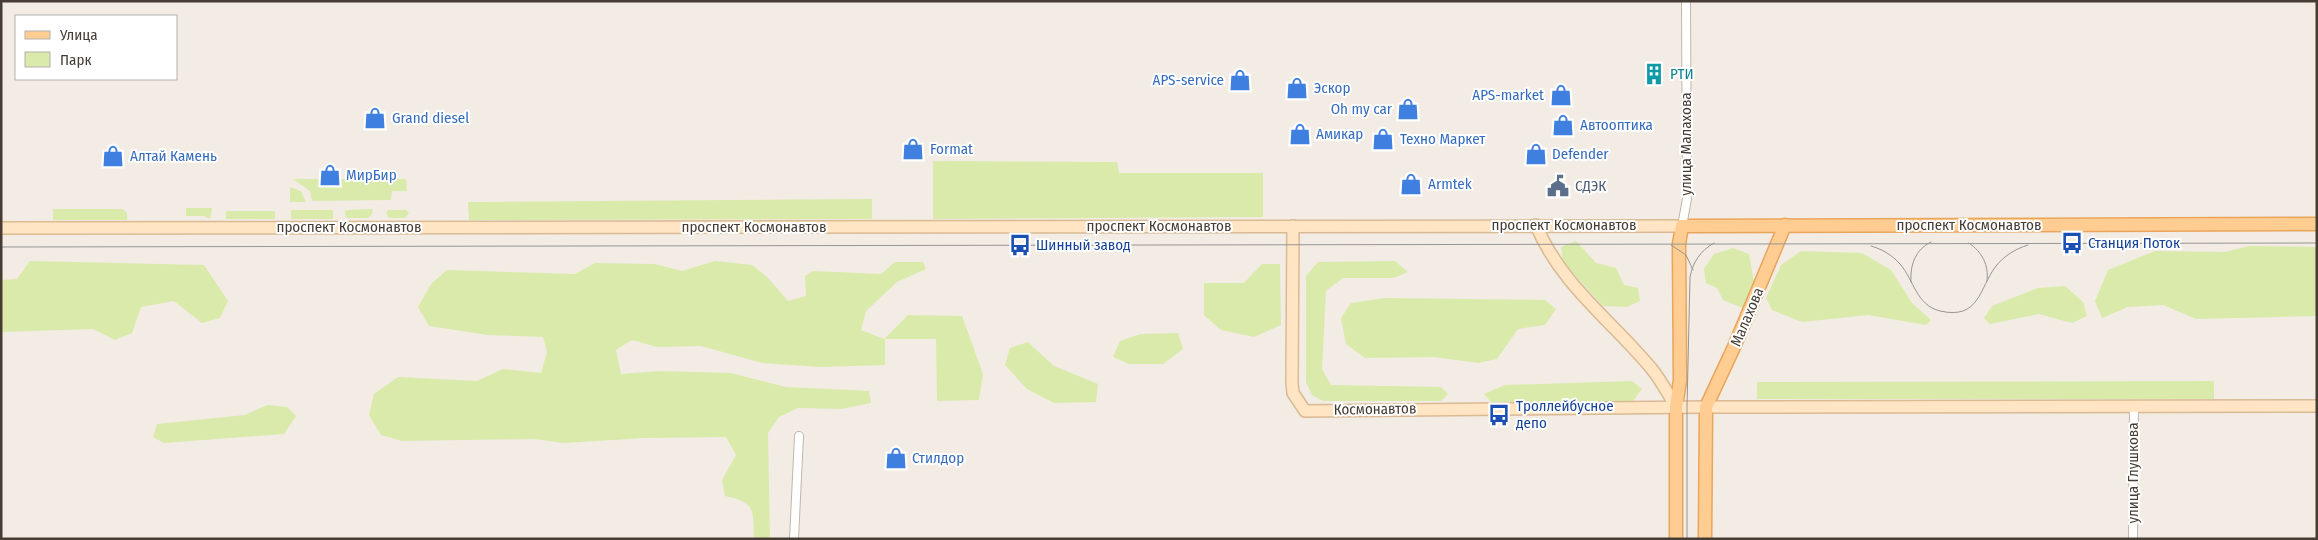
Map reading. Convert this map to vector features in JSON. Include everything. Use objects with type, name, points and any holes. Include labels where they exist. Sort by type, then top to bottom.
[{"type":"main road","name":"проспект Космонавтов","points":[[1,228],[2317,224]]},
{"type":"main road","points":[[1536,225],[1552,258],[1651,369],[1676,407]]},
{"type":"main road","name":"Малахова","points":[[1706,407],[1734,348],[1785,225]]},
{"type":"main road","name":"Космонавтов","points":[[1293,226],[1292,382],[1293,393],[1305,410],[1676,407]]},
{"type":"main road","points":[[1676,539],[1676,407],[1680,380],[1679,244],[1682,226]]},
{"type":"main road","points":[[1676,407],[2317,406]]},
{"type":"main road","points":[[1705,539],[1706,407]]},
{"type":"street","name":"улица Малахова","points":[[1682,226],[1687,200],[1686,1]]},
{"type":"street","name":"улица Глушкова","points":[[2133,539],[2134,407]]},
{"type":"street","points":[[794,539],[799,436]]},
{"type":"green space","points":[[933,161],[1117,162],[1119,173],[1263,173],[1263,217],[933,219]]},
{"type":"green space","points":[[293,179],[406,179],[407,191],[392,191],[391,200],[312,201],[310,191]]},
{"type":"green space","points":[[290,187],[301,191],[306,202],[290,202]]},
{"type":"green space","points":[[872,199],[872,219],[469,220],[468,202]]},
{"type":"green space","points":[[186,208],[212,208],[210,219],[204,216],[186,216]]},
{"type":"green space","points":[[53,209],[122,209],[127,213],[127,220],[53,220]]},
{"type":"green space","points":[[373,209],[372,214],[368,218],[346,218],[345,210]]},
{"type":"green space","points":[[291,210],[333,210],[333,219],[291,219]]},
{"type":"green space","points":[[388,210],[406,210],[409,213],[405,218],[389,218],[386,213]]},
{"type":"green space","points":[[226,211],[275,211],[275,219],[226,219]]},
{"type":"green space","points":[[1576,241],[1596,263],[1616,268],[1624,285],[1638,288],[1640,301],[1627,307],[1603,306],[1563,262],[1561,247]]},
{"type":"green space","points":[[2249,246],[2317,247],[2317,316],[2196,319],[2163,305],[2128,307],[2102,318],[2095,301],[2108,270],[2155,251],[2225,252]]},
{"type":"green space","points":[[1733,248],[1749,254],[1754,282],[1743,308],[1723,300],[1717,288],[1706,283],[1704,269],[1714,254]]},
{"type":"green space","points":[[1801,251],[1862,253],[1891,270],[1912,303],[1931,320],[1926,325],[1868,315],[1802,322],[1772,310],[1766,298],[1781,265]]},
{"type":"green space","points":[[30,261],[204,265],[228,301],[220,318],[202,323],[174,301],[141,307],[132,333],[115,340],[93,329],[1,332],[1,280],[17,279]]},
{"type":"green space","points":[[715,261],[752,265],[767,277],[788,301],[806,296],[805,276],[813,271],[881,274],[895,262],[923,262],[926,269],[897,282],[866,311],[861,330],[884,339],[908,315],[962,316],[983,374],[979,400],[937,401],[936,339],[885,339],[885,365],[821,367],[762,363],[701,346],[657,347],[632,340],[616,350],[621,374],[659,371],[731,373],[786,387],[869,391],[871,403],[841,409],[798,408],[779,417],[768,433],[770,539],[754,539],[751,509],[742,501],[725,496],[722,480],[736,455],[726,437],[645,438],[564,443],[534,439],[402,441],[381,435],[369,415],[374,394],[398,377],[477,381],[503,369],[541,373],[547,352],[543,337],[488,335],[429,326],[418,307],[431,284],[447,270],[575,274],[595,263],[655,264],[682,271]]},
{"type":"green space","points":[[1395,261],[1408,272],[1393,278],[1343,278],[1326,291],[1322,369],[1331,385],[1441,387],[1448,394],[1441,401],[1323,401],[1312,395],[1306,382],[1306,276],[1318,262]]},
{"type":"green space","points":[[1262,264],[1280,264],[1281,325],[1254,337],[1221,330],[1204,315],[1204,283],[1244,283]]},
{"type":"green space","points":[[2065,286],[2083,302],[2087,316],[2072,323],[2039,314],[1990,324],[1984,318],[1992,306],[2038,288]]},
{"type":"green space","points":[[1385,298],[1545,300],[1556,309],[1545,325],[1518,329],[1497,359],[1478,363],[1434,357],[1365,358],[1346,344],[1341,318],[1351,303]]},
{"type":"green space","points":[[1178,333],[1183,349],[1163,364],[1129,364],[1113,357],[1120,341],[1141,334]]},
{"type":"green space","points":[[1028,342],[1054,366],[1098,384],[1096,402],[1054,403],[1027,389],[1005,365],[1010,348]]},
{"type":"green space","points":[[1632,381],[1642,389],[1633,401],[1491,402],[1484,394],[1505,385]]},
{"type":"green space","points":[[2214,381],[2214,399],[1757,399],[1757,382]]},
{"type":"green space","points":[[267,405],[287,407],[296,416],[284,434],[164,443],[153,437],[157,424],[245,415]]},
{"type":"tram line","points":[[1911,282],[1911,270],[1917,254],[1931,242]]},
{"type":"tram line","points":[[1687,539],[1687,407],[1690,277],[1698,257],[1714,243]]},
{"type":"tram line","points":[[1969,243],[1978,250],[1984,259],[1987,281]]},
{"type":"tram line","points":[[1,247],[2317,243]]},
{"type":"tram line","points":[[1671,245],[1686,255],[1693,270]]},
{"type":"tram line","points":[[1871,246],[1887,253],[1900,264],[1920,298],[1932,308],[1953,313],[1971,307],[1999,262],[2010,253],[2028,245]]},
{"type":"place","name":"РТИ","points":[[1654,74]]},
{"type":"place","name":"APS-service","points":[[1240,80]]},
{"type":"place","name":"Эскор","points":[[1297,88]]},
{"type":"place","name":"АPS-market","points":[[1561,95]]},
{"type":"place","name":"Oh my car","points":[[1408,109]]},
{"type":"place","name":"Grand diesel","points":[[375,118]]},
{"type":"place","name":"Автооптика","points":[[1563,125]]},
{"type":"place","name":"Амикар","points":[[1300,134]]},
{"type":"place","name":"Техно Маркет","points":[[1383,139]]},
{"type":"place","name":"Format","points":[[913,149]]},
{"type":"place","name":"Defender","points":[[1536,154]]},
{"type":"place","name":"Алтай Камень","points":[[113,156]]},
{"type":"place","name":"МирБир","points":[[330,175]]},
{"type":"place","name":"Armtek","points":[[1411,184]]},
{"type":"place","name":"СДЭК","points":[[1558,186]]},
{"type":"place","name":"Станция Поток","points":[[2072,243]]},
{"type":"place","name":"Шинный завод","points":[[1020,245]]},
{"type":"place","name":"Троллейбусное депо","points":[[1499,415]]},
{"type":"place","name":"Стилдор","points":[[896,458]]}]
